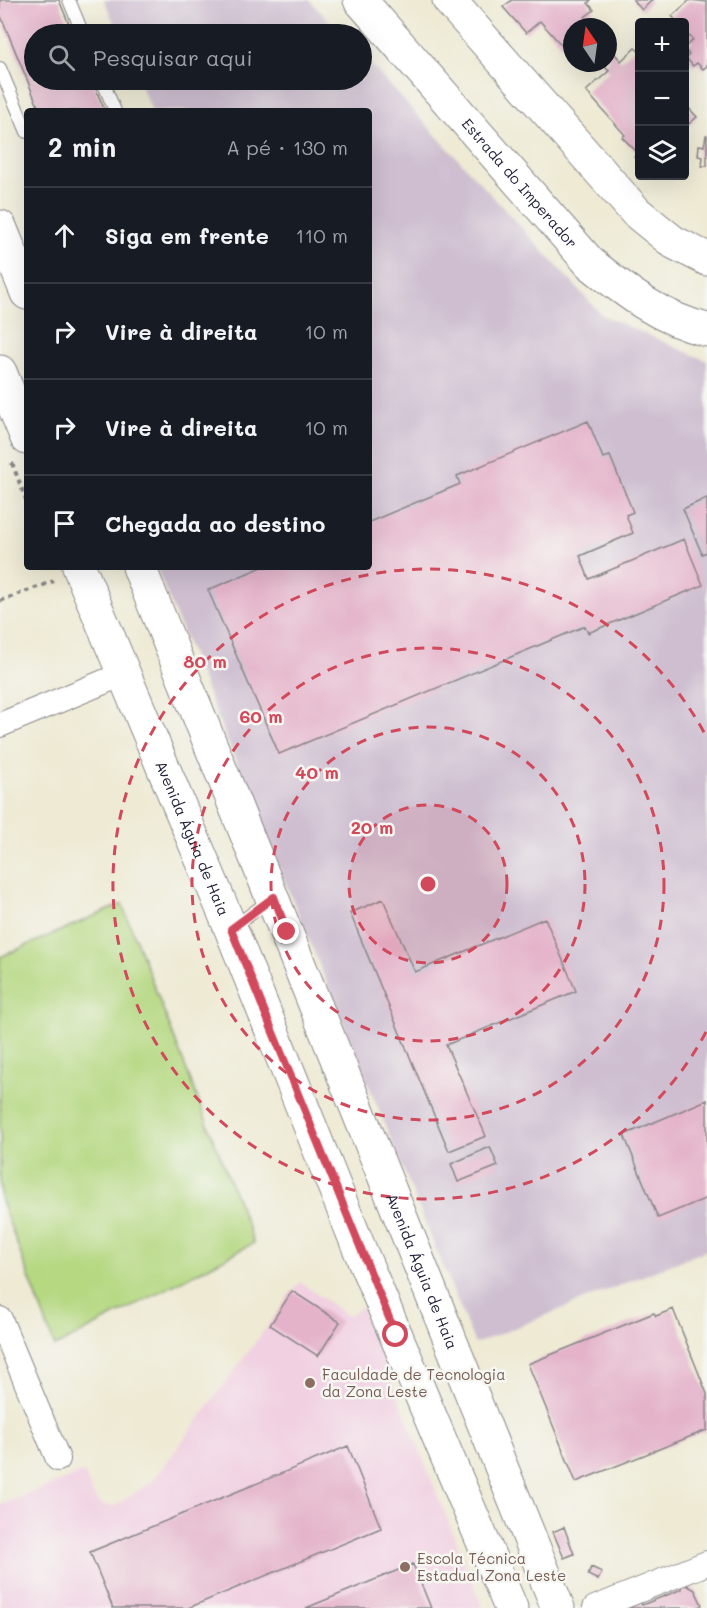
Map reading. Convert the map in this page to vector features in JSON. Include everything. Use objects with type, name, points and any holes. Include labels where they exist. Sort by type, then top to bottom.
[{"type":"main road","name":"Estrada do Imperador","points":[[360,0],[590,263],[633,298],[682,324],[707,330]]},
{"type":"main road","points":[[455,2],[636,212],[673,242],[707,259]]},
{"type":"main road","points":[[0,227],[24,286]]},
{"type":"main road","points":[[0,372],[17,445]]},
{"type":"main road","name":"Avenida Águia de Haia","points":[[139,570],[274,897],[558,1608]]},
{"type":"main road","name":"Avenida Águia de Haia","points":[[69,573],[123,674],[231,929],[357,1243],[510,1608]]},
{"type":"street","points":[[0,726],[123,674]]},
{"type":"street","points":[[2,1328],[57,1459]]},
{"type":"street","points":[[595,1608],[705,1571]]},
{"type":"lane","points":[[69,0],[79,24]]},
{"type":"lane","points":[[0,68],[24,125]]},
{"type":"lane","points":[[106,90],[114,108]]},
{"type":"lane","points":[[231,929],[274,897]]},
{"type":"path","points":[[17,445],[24,485]]},
{"type":"path","points":[[0,601],[69,573]]},
{"type":"shaded area","points":[[104,0],[309,0],[332,24],[115,24]]},
{"type":"shaded area","points":[[372,66],[602,315],[707,361],[707,1250],[475,1344],[157,570],[372,570],[372,108],[151,108],[143,90],[372,90]]},
{"type":"shaded area","name":"Faculdade de Tecnologia da Zona Leste","points":[[300,1282],[347,1316],[362,1307],[483,1608],[0,1608],[0,1505],[84,1472],[93,1495],[102,1505],[115,1506],[153,1481]]},
{"type":"green space","points":[[122,904],[254,1243],[55,1347],[0,1198],[0,957]]},
{"type":"building","points":[[0,0],[59,0],[69,24],[24,24],[24,72],[0,14]]},
{"type":"building","points":[[512,0],[591,0],[588,3],[594,10],[586,18],[563,18],[563,47],[540,21],[526,33],[503,7]]},
{"type":"building","points":[[633,0],[652,0],[642,10]]},
{"type":"building","points":[[690,0],[707,2],[707,66],[703,69],[697,63],[693,66],[689,61],[689,44],[693,40],[689,36],[689,18],[672,16]]},
{"type":"building","points":[[635,48],[635,150],[622,137],[625,135],[586,91],[608,72],[617,72],[617,56],[621,61]]},
{"type":"building","points":[[31,90],[96,90],[104,108],[39,108]]},
{"type":"building","points":[[689,108],[697,117],[689,124]]},
{"type":"building","points":[[706,135],[707,166],[702,166],[703,157],[698,156],[699,145],[704,146]]},
{"type":"building","points":[[588,421],[603,458],[610,456],[633,512],[626,515],[633,533],[580,556],[589,579],[684,539],[703,585],[588,633],[585,626],[279,754],[208,590],[255,570],[372,570],[372,521],[460,484],[457,476]]},
{"type":"building","points":[[707,498],[707,552],[702,554],[683,509]]},
{"type":"building","points":[[383,899],[415,972],[545,918],[576,991],[446,1045],[486,1136],[449,1151],[350,913]]},
{"type":"building","points":[[707,1100],[707,1198],[658,1218],[624,1135]]},
{"type":"building","points":[[490,1147],[498,1166],[458,1182],[451,1164]]},
{"type":"building","points":[[292,1291],[340,1322],[318,1356],[270,1325]]},
{"type":"building","points":[[673,1309],[707,1394],[707,1430],[576,1482],[528,1364],[654,1313],[656,1316]]},
{"type":"building","points":[[348,1446],[381,1528],[188,1608],[113,1608],[90,1552]]},
{"type":"building","points":[[564,1527],[574,1554],[564,1558],[553,1532]]},
{"type":"building","points":[[413,1564],[431,1608],[306,1608]]},
{"type":"building","points":[[591,1567],[602,1572],[598,1580],[588,1575]]},
{"type":"building","points":[[685,1584],[695,1590],[702,1605],[696,1608],[621,1608],[640,1601],[642,1605],[682,1589],[680,1585]]},
{"type":"place","name":"Faculdade de Tecnologia da Zona Leste","points":[[310,1383]]},
{"type":"place","name":"Escola Técnica Estadual Zona Leste","points":[[405,1567]]},
{"type":"route","points":[[287,932],[274,897],[231,929],[396,1335]]}]
